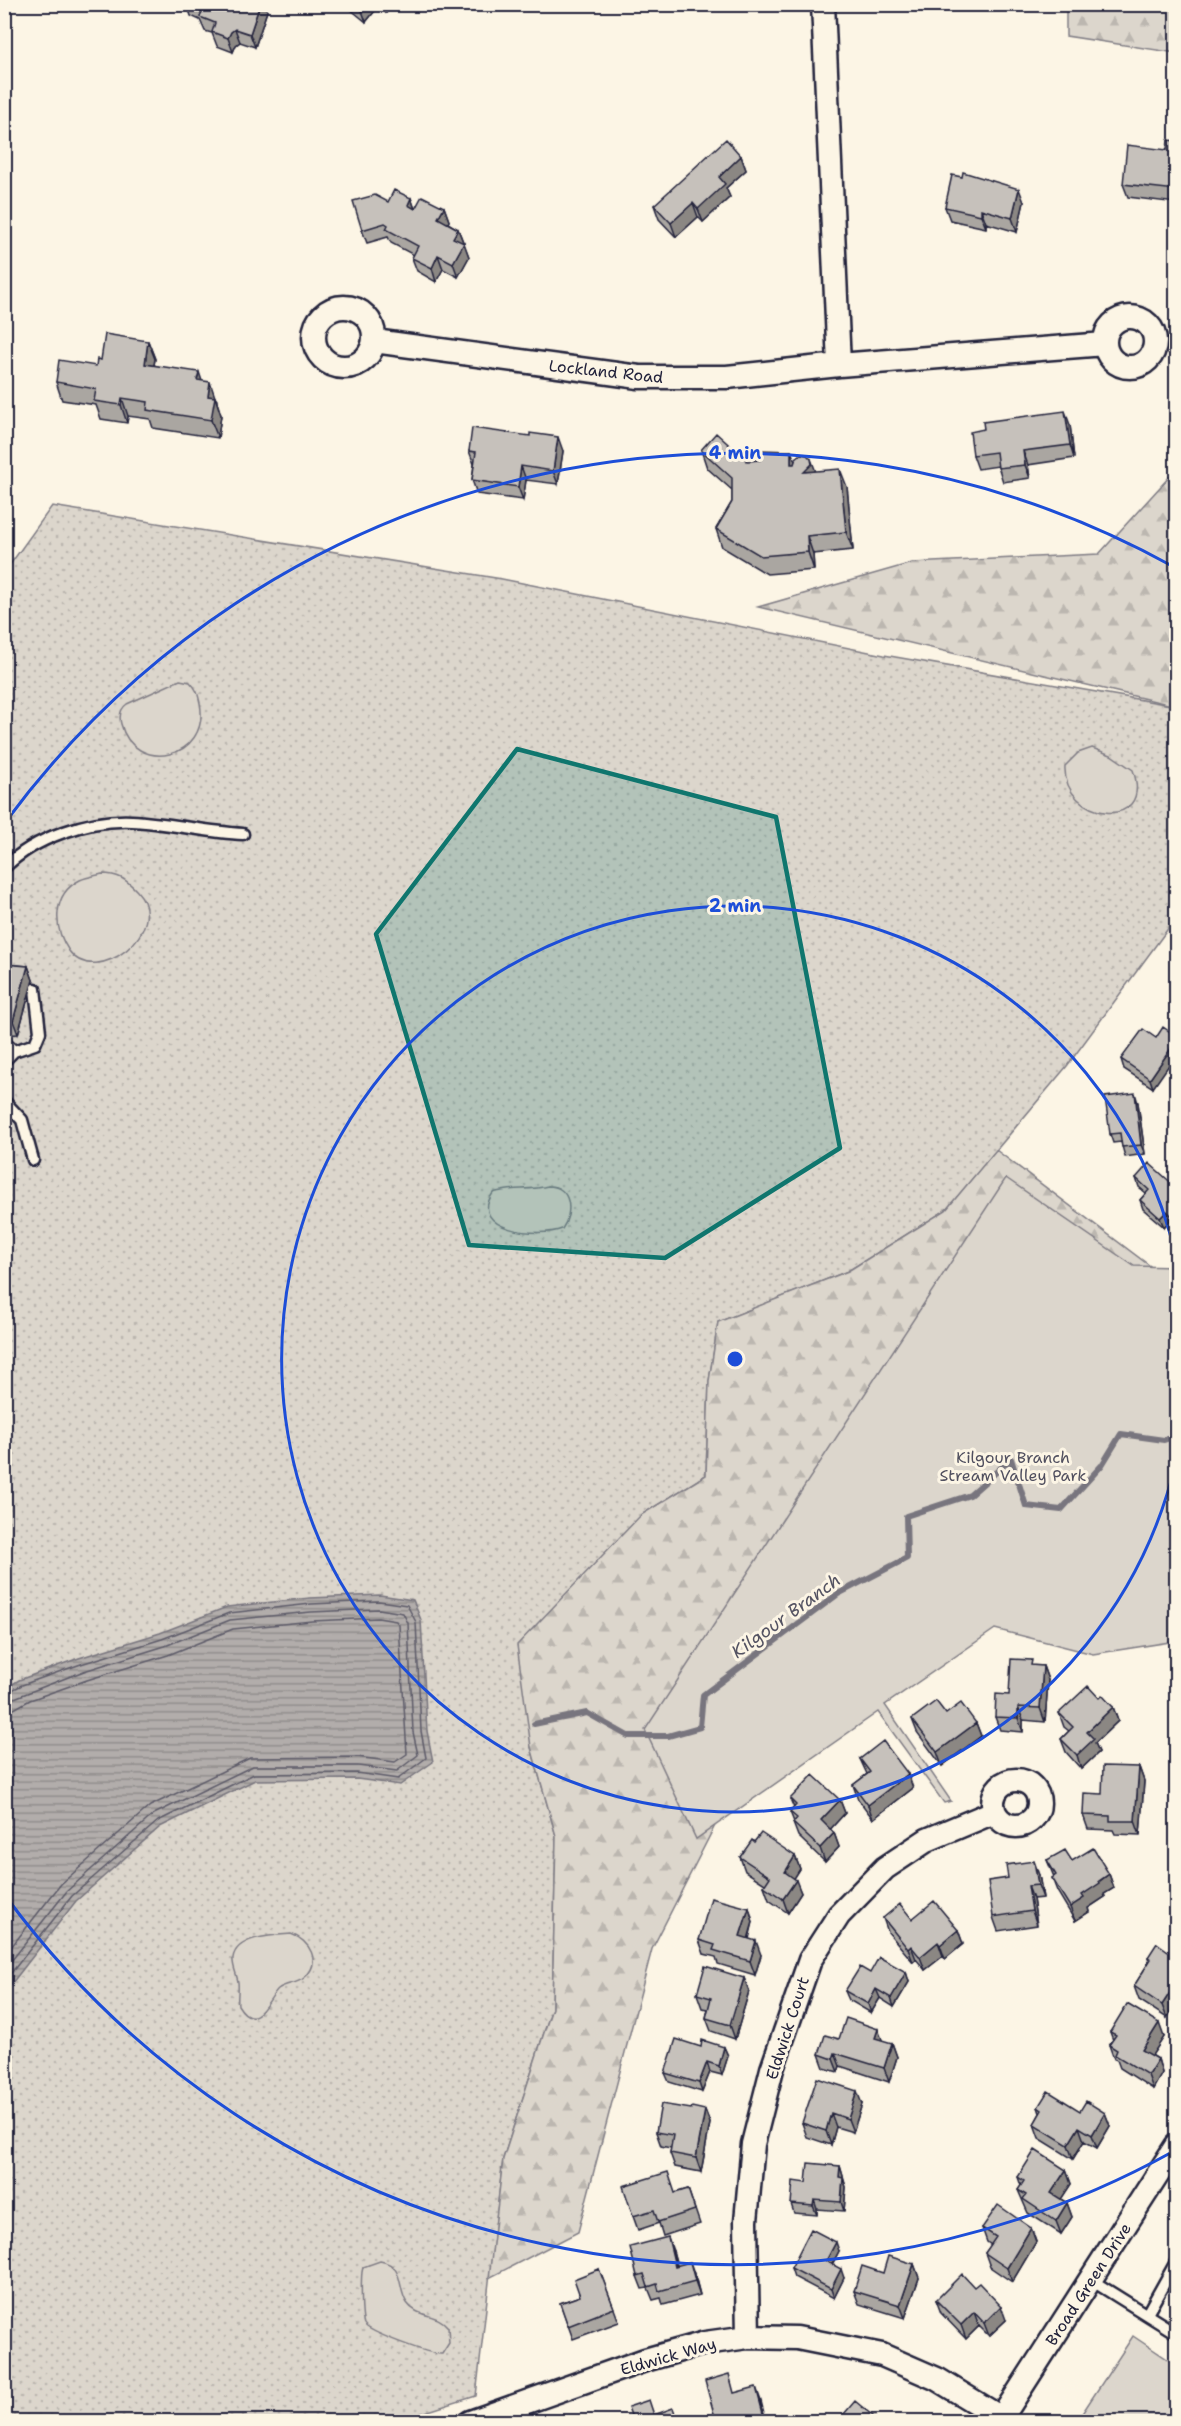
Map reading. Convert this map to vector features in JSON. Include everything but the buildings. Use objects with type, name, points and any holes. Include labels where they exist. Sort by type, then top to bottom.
[{"type":"street","points":[[823,4],[839,365]]},
{"type":"street","name":"Lockland Road","points":[[374,341],[639,377],[727,377],[839,365],[1105,344]]},
{"type":"street","name":"Eldwick Court","points":[[748,2337],[746,2221],[753,2145],[772,2069],[810,1960],[840,1915],[885,1868],[927,1840],[994,1812]]},
{"type":"street","name":"Broad Green Drive","points":[[1000,2420],[1176,2146]]},
{"type":"street","name":"Eldwick Way","points":[[470,2421],[645,2360],[705,2343],[748,2337],[797,2338],[882,2355],[937,2379],[1000,2420]]},
{"type":"lane","points":[[4,868],[17,855],[62,833],[94,824],[132,821],[243,834]]},
{"type":"lane","points":[[4,1061],[14,1051],[35,1044],[40,1032],[35,989]]},
{"type":"lane","points":[[4,1042],[14,1051]]},
{"type":"lane","points":[[4,1101],[22,1120],[33,1160]]},
{"type":"lane","points":[[1147,2314],[1176,2262]]},
{"type":"lane","points":[[1090,2280],[1176,2333]]},
{"type":"highlighted area","points":[[517,749],[776,817],[840,1148],[665,1258],[469,1245],[376,934]]},
{"type":"green space","points":[[1066,5],[1176,5],[1176,53],[1066,36]]},
{"type":"green space","points":[[1171,475],[1176,475],[1176,706],[758,607],[912,563],[1099,554]]},
{"type":"green space","points":[[52,506],[502,579],[884,655],[1176,706],[1176,913],[1167,930],[1067,1066],[946,1210],[848,1271],[718,1322],[709,1381],[706,1475],[641,1515],[531,1747],[556,1836],[552,2008],[503,2159],[476,2396],[397,2421],[5,2421],[4,573]]},
{"type":"green space","points":[[180,680],[190,682],[199,697],[200,722],[194,738],[183,748],[170,754],[155,755],[140,750],[129,740],[121,724],[121,710],[127,704]]},
{"type":"green space","points":[[1092,748],[1111,755],[1133,770],[1136,790],[1131,804],[1120,811],[1106,812],[1091,808],[1077,799],[1068,785],[1065,766],[1078,753]]},
{"type":"green space","points":[[102,874],[121,878],[137,891],[146,906],[145,922],[138,937],[127,950],[112,959],[96,963],[81,961],[69,951],[60,932],[58,912],[60,903],[71,886],[80,880]]},
{"type":"green space","points":[[996,1150],[1162,1275],[998,1610],[727,1802],[652,1949],[578,2232],[489,2278],[503,2159],[552,2008],[556,1836],[531,1747],[517,1645],[641,1515],[706,1475],[709,1381],[718,1322],[848,1271],[946,1210]]},
{"type":"green space","name":"Kilgour Branch Stream Valley Park","points":[[1006,1178],[1134,1266],[1176,1267],[1176,1641],[1093,1654],[995,1629],[885,1705],[951,1801],[944,1803],[878,1712],[696,1839],[645,1730]]},
{"type":"green space","points":[[548,1186],[562,1190],[568,1201],[568,1215],[562,1229],[552,1232],[524,1232],[510,1229],[490,1216],[488,1206],[493,1193]]},
{"type":"green space","points":[[291,1934],[303,1941],[311,1952],[313,1965],[310,1972],[301,1980],[278,1989],[256,2015],[251,2016],[245,2013],[238,2005],[238,1982],[233,1961],[236,1951],[241,1945],[257,1938]]},
{"type":"green space","points":[[380,2261],[388,2263],[397,2272],[404,2297],[411,2308],[439,2319],[448,2327],[449,2343],[442,2354],[400,2342],[364,2324],[361,2298],[363,2267]]},
{"type":"green space","points":[[1133,2336],[1176,2365],[1176,2421],[1090,2421],[1081,2415]]},
{"type":"water","points":[[380,1595],[413,1600],[421,1620],[427,1731],[433,1762],[400,1785],[357,1779],[255,1780],[160,1827],[76,1901],[5,1992],[5,1689],[19,1680],[79,1658],[160,1633],[227,1607],[310,1598]]},
{"type":"waterway","name":"Kilgour Branch","points":[[534,1724],[587,1713],[628,1736],[668,1736],[700,1727],[703,1695],[838,1594],[907,1558],[906,1516],[970,1495],[1011,1459],[1026,1506],[1061,1510],[1102,1465],[1121,1434],[1164,1440],[1176,1436]]}]
